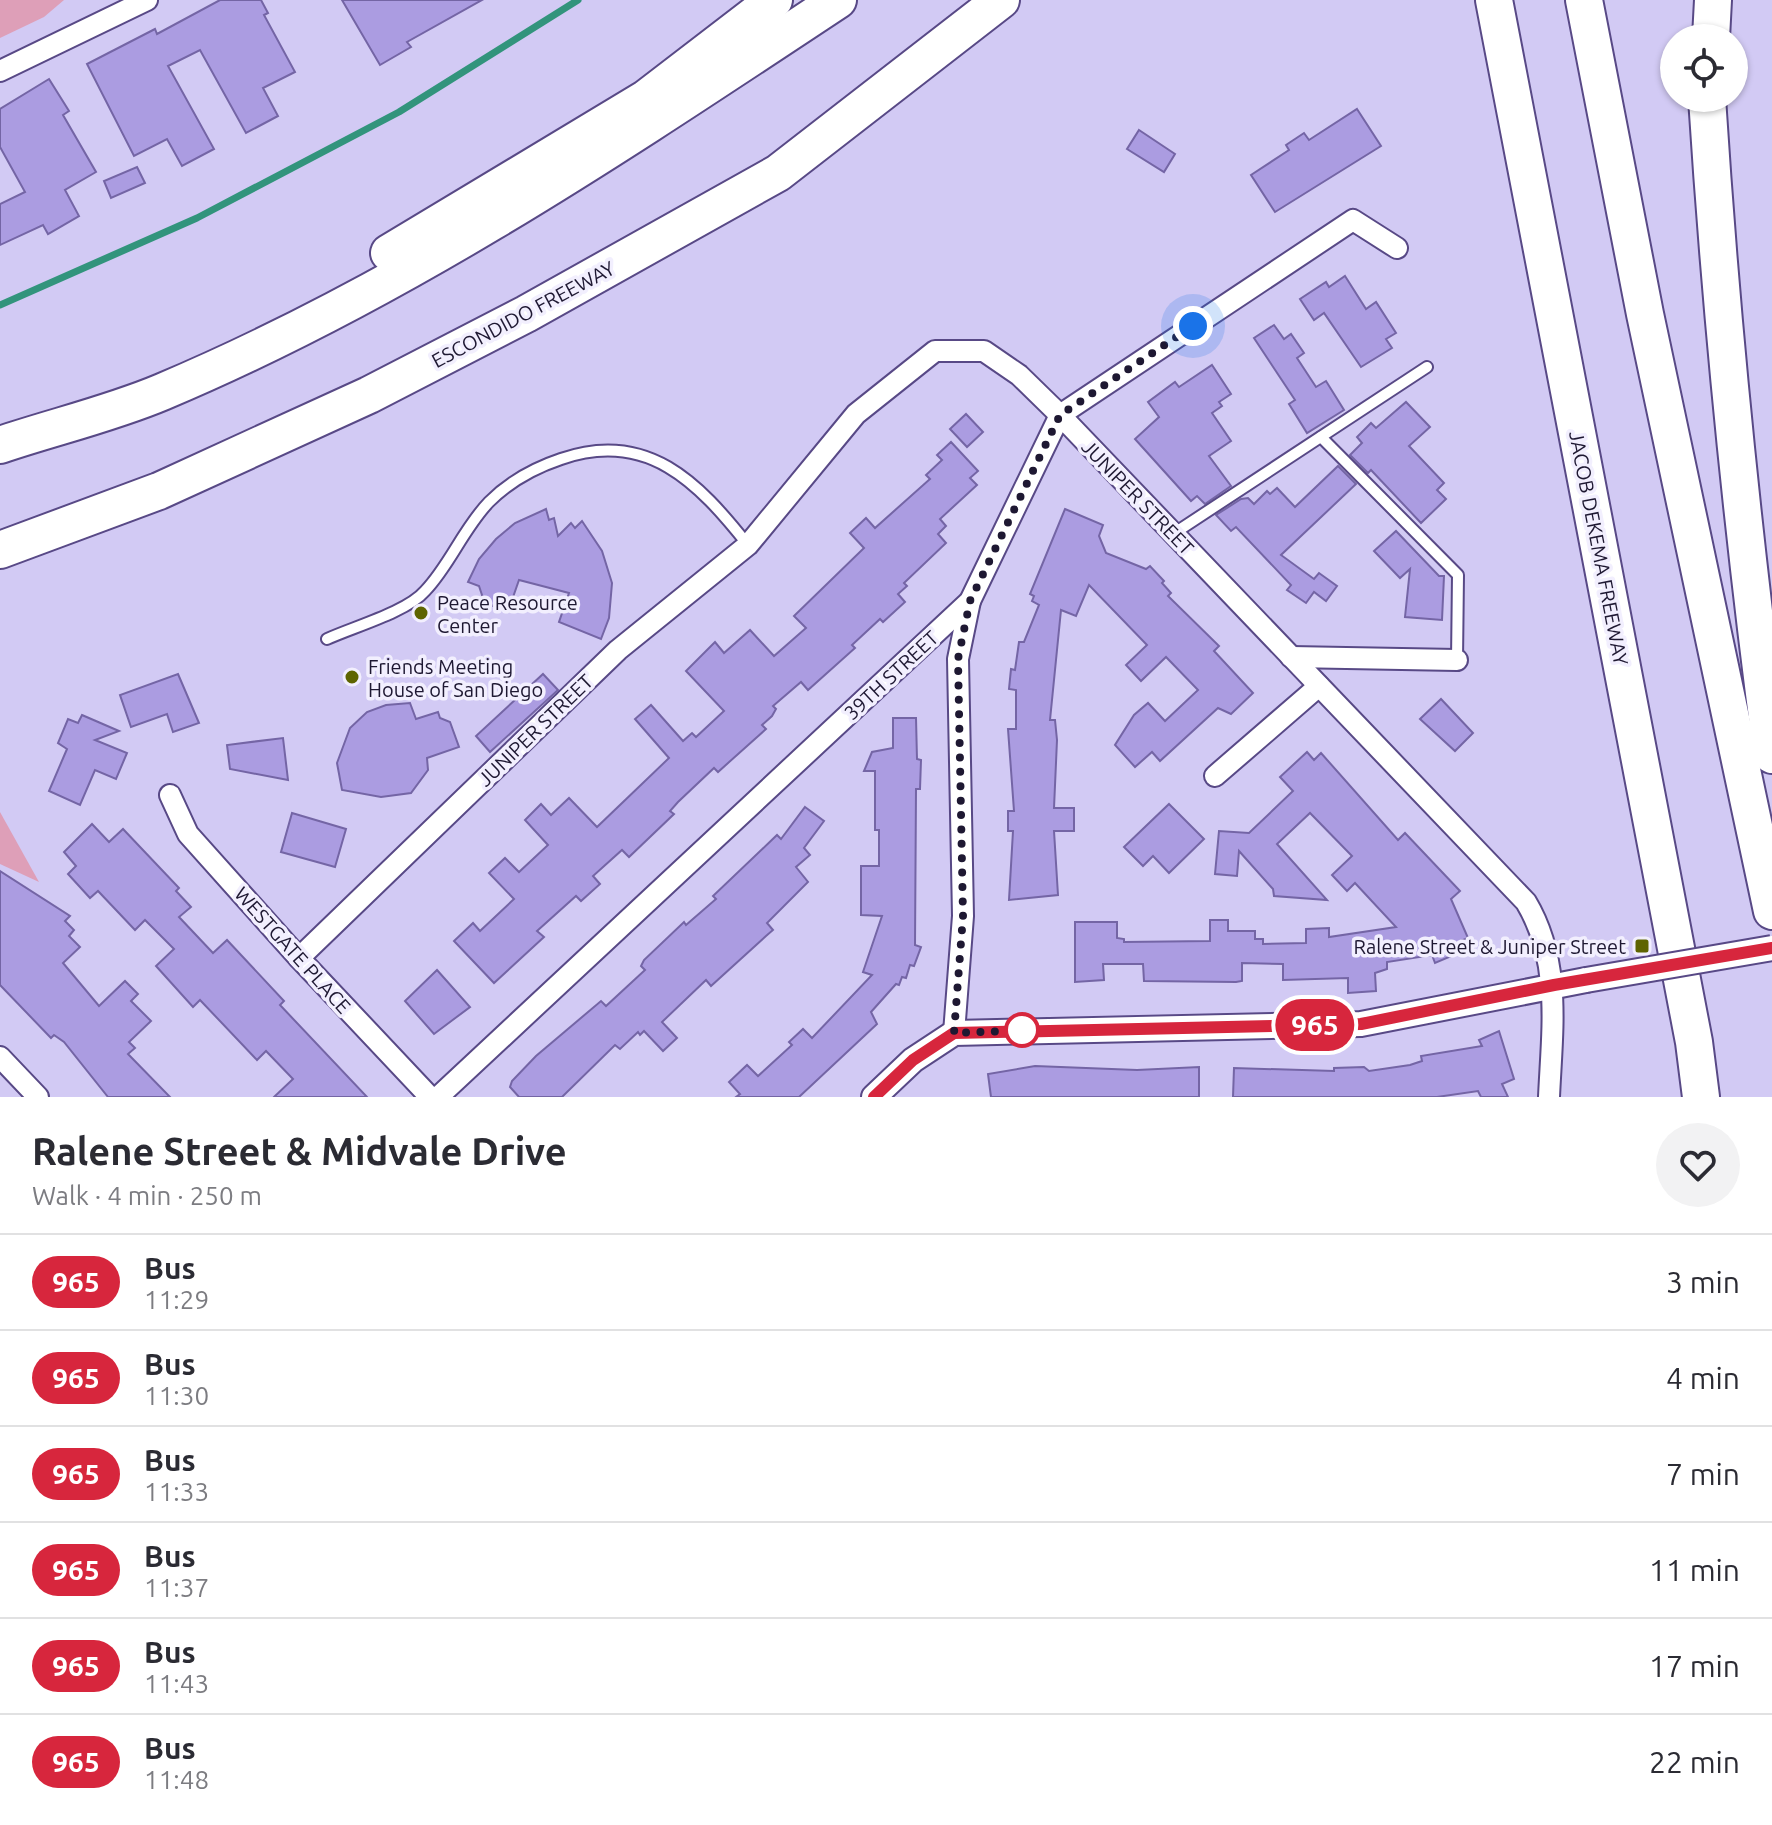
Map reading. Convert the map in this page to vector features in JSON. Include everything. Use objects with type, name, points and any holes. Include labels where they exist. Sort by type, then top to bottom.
[{"type":"highway","points":[[47,429],[196,360],[409,242],[645,99],[774,0]]},
{"type":"highway","points":[[0,445],[159,393],[299,330],[516,211],[838,0]]},
{"type":"highway","name":"ESCONDIDO FREEWAY","points":[[0,550],[159,491],[369,395],[526,314],[778,173],[1001,0]]},
{"type":"highway","name":"JACOB DEKEMA FREEWAY","points":[[1494,0],[1694,1042],[1701,1097]]},
{"type":"highway","points":[[1584,0],[1645,314],[1772,911]]},
{"type":"highway","points":[[1712,24],[1713,0]]},
{"type":"highway","points":[[1708,112],[1723,344],[1740,512],[1772,755]]},
{"type":"street","points":[[0,71],[147,0]]},
{"type":"street","points":[[1060,415],[1353,220],[1397,248]]},
{"type":"street","name":"JUNIPER STREET","points":[[299,958],[618,650],[748,545],[856,414],[935,351],[984,351],[1019,375],[1060,415],[1526,902],[1539,924],[1554,985],[1549,1097]]},
{"type":"street","name":"39TH STREET","points":[[438,1097],[970,601],[1060,415]]},
{"type":"street","points":[[954,1033],[963,916],[958,659],[970,601]]},
{"type":"street","points":[[1291,657],[1457,660]]},
{"type":"street","points":[[1215,776],[1319,686]]},
{"type":"street","name":"WESTGATE PLACE","points":[[170,795],[188,834],[430,1097]]},
{"type":"street","points":[[874,1097],[913,1060],[954,1033],[1361,1024],[1554,985],[1772,948]]},
{"type":"street","points":[[0,1057],[38,1097]]},
{"type":"lane","points":[[1173,534],[1427,367]]},
{"type":"lane","points":[[1321,437],[1458,575],[1457,660]]},
{"type":"lane","points":[[327,639],[410,602],[425,592],[473,519],[516,480],[538,467],[600,448],[631,450],[678,473],[716,505],[748,545]]},
{"type":"shaded area","points":[[0,0],[64,0],[44,17],[0,38]]},
{"type":"shaded area","points":[[0,812],[39,882],[0,864]]},
{"type":"building","points":[[220,0],[261,0],[268,13],[264,15],[295,72],[263,88],[278,116],[246,133],[200,50],[168,66],[214,149],[182,166],[167,139],[134,156],[87,64],[155,29],[157,34]]},
{"type":"building","points":[[342,0],[482,0],[407,42],[411,47],[380,65]]},
{"type":"building","points":[[49,79],[69,111],[63,115],[96,172],[65,190],[79,216],[48,234],[43,225],[0,245],[0,204],[25,192],[0,147],[0,109]]},
{"type":"building","points":[[1357,109],[1381,146],[1275,212],[1251,175],[1289,150],[1286,145],[1304,133],[1309,140]]},
{"type":"building","points":[[1139,130],[1175,154],[1164,172],[1127,149]]},
{"type":"building","points":[[137,167],[145,183],[111,198],[104,181]]},
{"type":"building","points":[[1345,276],[1366,309],[1376,302],[1396,333],[1386,339],[1392,348],[1361,367],[1324,313],[1314,320],[1300,299],[1326,282],[1329,287]]},
{"type":"building","points":[[1274,325],[1284,339],[1291,334],[1304,353],[1297,358],[1316,387],[1326,381],[1344,410],[1307,433],[1289,404],[1295,400],[1254,338]]},
{"type":"building","points":[[1212,365],[1231,394],[1219,402],[1222,406],[1212,413],[1231,441],[1209,456],[1231,486],[1205,504],[1197,496],[1191,501],[1135,439],[1159,417],[1148,402],[1175,382],[1179,387]]},
{"type":"building","points":[[1406,402],[1430,427],[1409,446],[1444,483],[1437,490],[1446,499],[1421,523],[1371,470],[1368,473],[1350,455],[1362,443],[1357,437],[1371,423],[1376,428]]},
{"type":"building","points":[[966,414],[983,432],[967,447],[950,429]]},
{"type":"building","points":[[951,442],[978,471],[970,478],[977,485],[940,519],[946,526],[938,534],[946,543],[904,583],[907,586],[898,594],[905,602],[883,622],[880,619],[852,645],[855,648],[808,690],[801,682],[773,706],[776,709],[772,716],[762,725],[766,729],[718,772],[714,768],[670,811],[674,814],[629,857],[622,850],[593,876],[600,884],[581,901],[576,896],[537,931],[544,937],[494,983],[454,941],[473,923],[480,931],[514,899],[489,873],[505,858],[519,872],[548,845],[525,820],[541,804],[551,815],[569,798],[597,827],[669,758],[635,719],[651,705],[683,741],[692,733],[696,737],[724,711],[686,671],[715,642],[724,653],[750,630],[774,656],[806,628],[794,616],[864,548],[850,533],[866,518],[875,528],[930,479],[926,475],[942,460],[937,455]]},
{"type":"building","points":[[1338,466],[1356,484],[1281,555],[1314,579],[1319,573],[1337,586],[1326,601],[1314,592],[1306,603],[1287,590],[1291,585],[1236,527],[1231,531],[1216,515],[1241,499],[1248,498],[1254,504],[1267,491],[1270,494],[1277,488],[1295,507]]},
{"type":"building","points":[[546,509],[549,520],[554,518],[558,536],[571,523],[575,528],[582,521],[602,551],[612,583],[609,618],[601,639],[559,622],[569,593],[519,580],[512,600],[497,608],[484,601],[479,586],[468,582],[479,559],[496,539],[515,523]]},
{"type":"building","points":[[1065,509],[1103,525],[1099,536],[1106,553],[1146,569],[1150,566],[1164,581],[1162,583],[1171,593],[1168,596],[1219,646],[1214,651],[1253,693],[1231,714],[1218,708],[1160,761],[1152,752],[1135,767],[1115,745],[1134,715],[1148,703],[1165,721],[1198,690],[1166,657],[1141,681],[1126,665],[1147,645],[1089,585],[1076,616],[1061,610],[1050,720],[1055,720],[1057,740],[1054,808],[1074,808],[1074,831],[1054,831],[1058,895],[1009,900],[1013,831],[1008,831],[1008,811],[1014,811],[1008,729],[1016,729],[1016,690],[1009,689],[1011,669],[1015,670],[1019,642],[1024,642],[1039,605],[1032,601],[1034,596],[1030,594]]},
{"type":"building","points":[[1396,531],[1439,576],[1444,576],[1442,620],[1405,617],[1410,569],[1400,578],[1374,551]]},
{"type":"building","points":[[178,674],[199,723],[173,732],[167,714],[131,727],[120,695]]},
{"type":"building","points":[[543,674],[558,690],[490,752],[476,736]]},
{"type":"building","points":[[1441,699],[1473,733],[1455,751],[1420,719]]},
{"type":"building","points":[[410,703],[416,719],[438,712],[440,718],[450,722],[459,747],[427,758],[428,770],[411,793],[381,797],[342,790],[337,763],[350,728],[367,712],[386,705]]},
{"type":"building","points":[[82,715],[119,731],[95,740],[127,753],[116,779],[95,770],[80,805],[49,791],[67,749],[58,743],[68,719],[78,723]]},
{"type":"building","points":[[893,718],[916,718],[917,759],[921,760],[920,789],[916,789],[915,945],[921,947],[914,966],[910,965],[906,978],[902,977],[899,985],[896,984],[871,1012],[877,1024],[799,1097],[736,1097],[740,1094],[729,1082],[747,1065],[758,1076],[792,1045],[789,1042],[803,1029],[812,1038],[872,975],[863,972],[882,916],[861,915],[861,866],[879,866],[879,830],[875,830],[875,771],[864,771],[872,752],[893,748]]},
{"type":"building","points":[[283,738],[288,780],[230,769],[227,745]]},
{"type":"building","points":[[1307,752],[1314,760],[1321,753],[1398,840],[1405,833],[1460,891],[1451,899],[1468,938],[1458,942],[1461,952],[1435,963],[1432,955],[1387,962],[1387,969],[1375,973],[1376,991],[1348,993],[1348,978],[1283,980],[1283,964],[1242,963],[1242,981],[1236,982],[1144,981],[1143,964],[1103,964],[1104,980],[1075,982],[1075,922],[1117,922],[1117,938],[1124,939],[1124,942],[1210,941],[1210,920],[1228,920],[1228,931],[1255,931],[1255,939],[1263,939],[1263,944],[1306,943],[1306,929],[1329,928],[1329,937],[1396,927],[1355,883],[1347,891],[1332,875],[1352,856],[1310,813],[1277,844],[1327,900],[1274,896],[1273,889],[1239,851],[1237,876],[1215,874],[1219,831],[1249,833],[1293,791],[1280,777]]},
{"type":"building","points":[[1169,804],[1204,839],[1169,873],[1153,856],[1143,866],[1124,847]]},
{"type":"building","points":[[805,807],[824,821],[804,848],[810,855],[796,867],[808,882],[767,923],[773,930],[711,986],[706,980],[662,1022],[677,1038],[663,1051],[644,1031],[640,1035],[638,1032],[620,1049],[615,1045],[562,1097],[519,1097],[510,1087],[512,1081],[536,1056],[601,1001],[606,1006],[645,970],[641,966],[644,960],[684,922],[686,925],[716,899],[713,896],[777,835],[781,839]]},
{"type":"building","points":[[292,813],[346,829],[335,867],[281,852]]},
{"type":"building","points":[[92,824],[109,842],[123,829],[179,888],[176,891],[191,907],[179,917],[213,953],[227,940],[284,1001],[280,1005],[367,1097],[274,1097],[293,1079],[266,1051],[257,1060],[200,1000],[193,1007],[156,966],[174,949],[145,920],[135,930],[98,891],[90,898],[68,874],[76,866],[64,852]]},
{"type":"building","points":[[0,871],[70,916],[65,921],[74,930],[69,936],[80,947],[63,963],[99,1006],[125,981],[138,994],[131,1001],[151,1021],[129,1042],[135,1048],[128,1054],[170,1097],[108,1097],[64,1042],[54,1035],[51,1038],[0,985]]},
{"type":"building","points":[[437,970],[470,1007],[434,1034],[405,1001]]},
{"type":"building","points":[[1499,1031],[1514,1079],[1502,1084],[1508,1097],[1481,1097],[1478,1091],[1437,1097],[1233,1097],[1234,1068],[1334,1071],[1334,1068],[1364,1067],[1369,1071],[1410,1065],[1422,1061],[1421,1056],[1482,1046],[1479,1040]]},
{"type":"building","points":[[1035,1066],[1137,1070],[1199,1067],[1199,1097],[991,1097],[988,1074]]},
{"type":"waterway","points":[[0,305],[197,218],[399,112],[578,0]]},
{"type":"bus line","name":"965","points":[[874,1097],[913,1060],[954,1033],[1361,1024],[1554,985],[1772,948]]},
{"type":"place","name":"Peace Resource Center","points":[[421,613]]},
{"type":"place","name":"Friends Meeting House of San Diego","points":[[352,677]]},
{"type":"place","name":"Ralene Street & Juniper Street","points":[[1642,946]]},
{"type":"route","points":[[1022,1030],[1030,1030],[954,1033],[963,916],[958,659],[970,601],[1060,415],[1193,326]]}]
